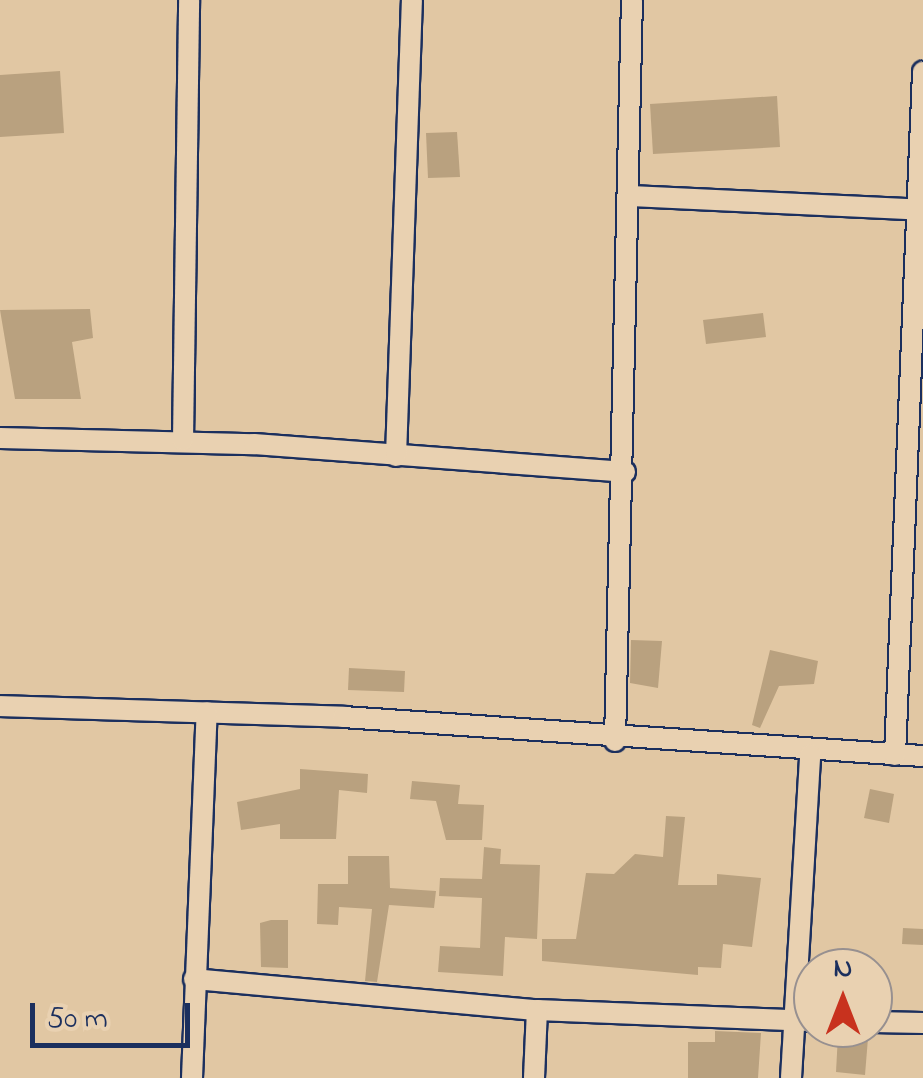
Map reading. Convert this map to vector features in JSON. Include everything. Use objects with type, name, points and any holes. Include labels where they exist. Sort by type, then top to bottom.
[{"type":"street","points":[[183,440],[189,0]]},
{"type":"street","points":[[396,456],[412,0]]},
{"type":"street","points":[[615,741],[625,472],[632,0]]},
{"type":"street","points":[[896,755],[923,72]]},
{"type":"street","points":[[630,196],[920,210]]},
{"type":"street","points":[[0,438],[183,440],[625,472]]},
{"type":"street","points":[[0,706],[207,712],[810,755],[923,756]]},
{"type":"street","points":[[192,1078],[207,712]]},
{"type":"street","points":[[805,948],[810,755]]},
{"type":"street","points":[[194,979],[537,1010],[793,1021]]},
{"type":"street","points":[[534,1078],[537,1010]]},
{"type":"street","points":[[893,1022],[923,1023]]},
{"type":"street","points":[[791,1078],[797,1048]]},
{"type":"building","points":[[60,71],[64,133],[0,137],[0,75]]},
{"type":"building","points":[[777,96],[780,147],[653,154],[650,104]]},
{"type":"building","points":[[457,132],[460,177],[428,178],[426,133]]},
{"type":"building","points":[[90,309],[93,338],[72,342],[81,399],[15,399],[0,310]]},
{"type":"building","points":[[763,313],[766,337],[706,344],[703,320]]},
{"type":"building","points":[[631,640],[662,641],[658,688],[630,683]]},
{"type":"building","points":[[770,650],[818,661],[814,684],[779,686],[760,728],[752,725]]},
{"type":"building","points":[[349,668],[405,671],[404,692],[348,690]]},
{"type":"building","points":[[300,769],[368,774],[367,793],[339,790],[336,839],[280,839],[280,824],[241,830],[237,802],[300,789]]},
{"type":"building","points":[[412,781],[460,785],[458,804],[484,805],[482,840],[446,840],[436,801],[410,799]]},
{"type":"building","points":[[870,789],[894,794],[889,823],[864,818]]},
{"type":"building","points":[[666,816],[685,817],[678,885],[717,885],[717,874],[761,878],[752,947],[723,944],[721,968],[698,967],[698,975],[542,961],[542,939],[576,939],[586,873],[614,874],[635,854],[663,857]]},
{"type":"building","points":[[484,847],[501,849],[500,864],[540,865],[537,939],[505,937],[503,976],[438,972],[440,946],[480,948],[482,898],[439,896],[440,878],[482,879]]},
{"type":"building","points":[[348,856],[389,856],[390,888],[436,891],[434,908],[389,905],[377,982],[365,981],[372,909],[339,907],[338,925],[317,924],[318,884],[348,884]]},
{"type":"building","points":[[288,920],[288,968],[261,967],[260,923]]},
{"type":"building","points":[[903,928],[923,929],[923,945],[902,944]]},
{"type":"building","points":[[715,1031],[761,1033],[758,1078],[688,1078],[688,1042],[715,1042]]},
{"type":"building","points":[[837,1048],[867,1048],[865,1075],[836,1072]]}]
